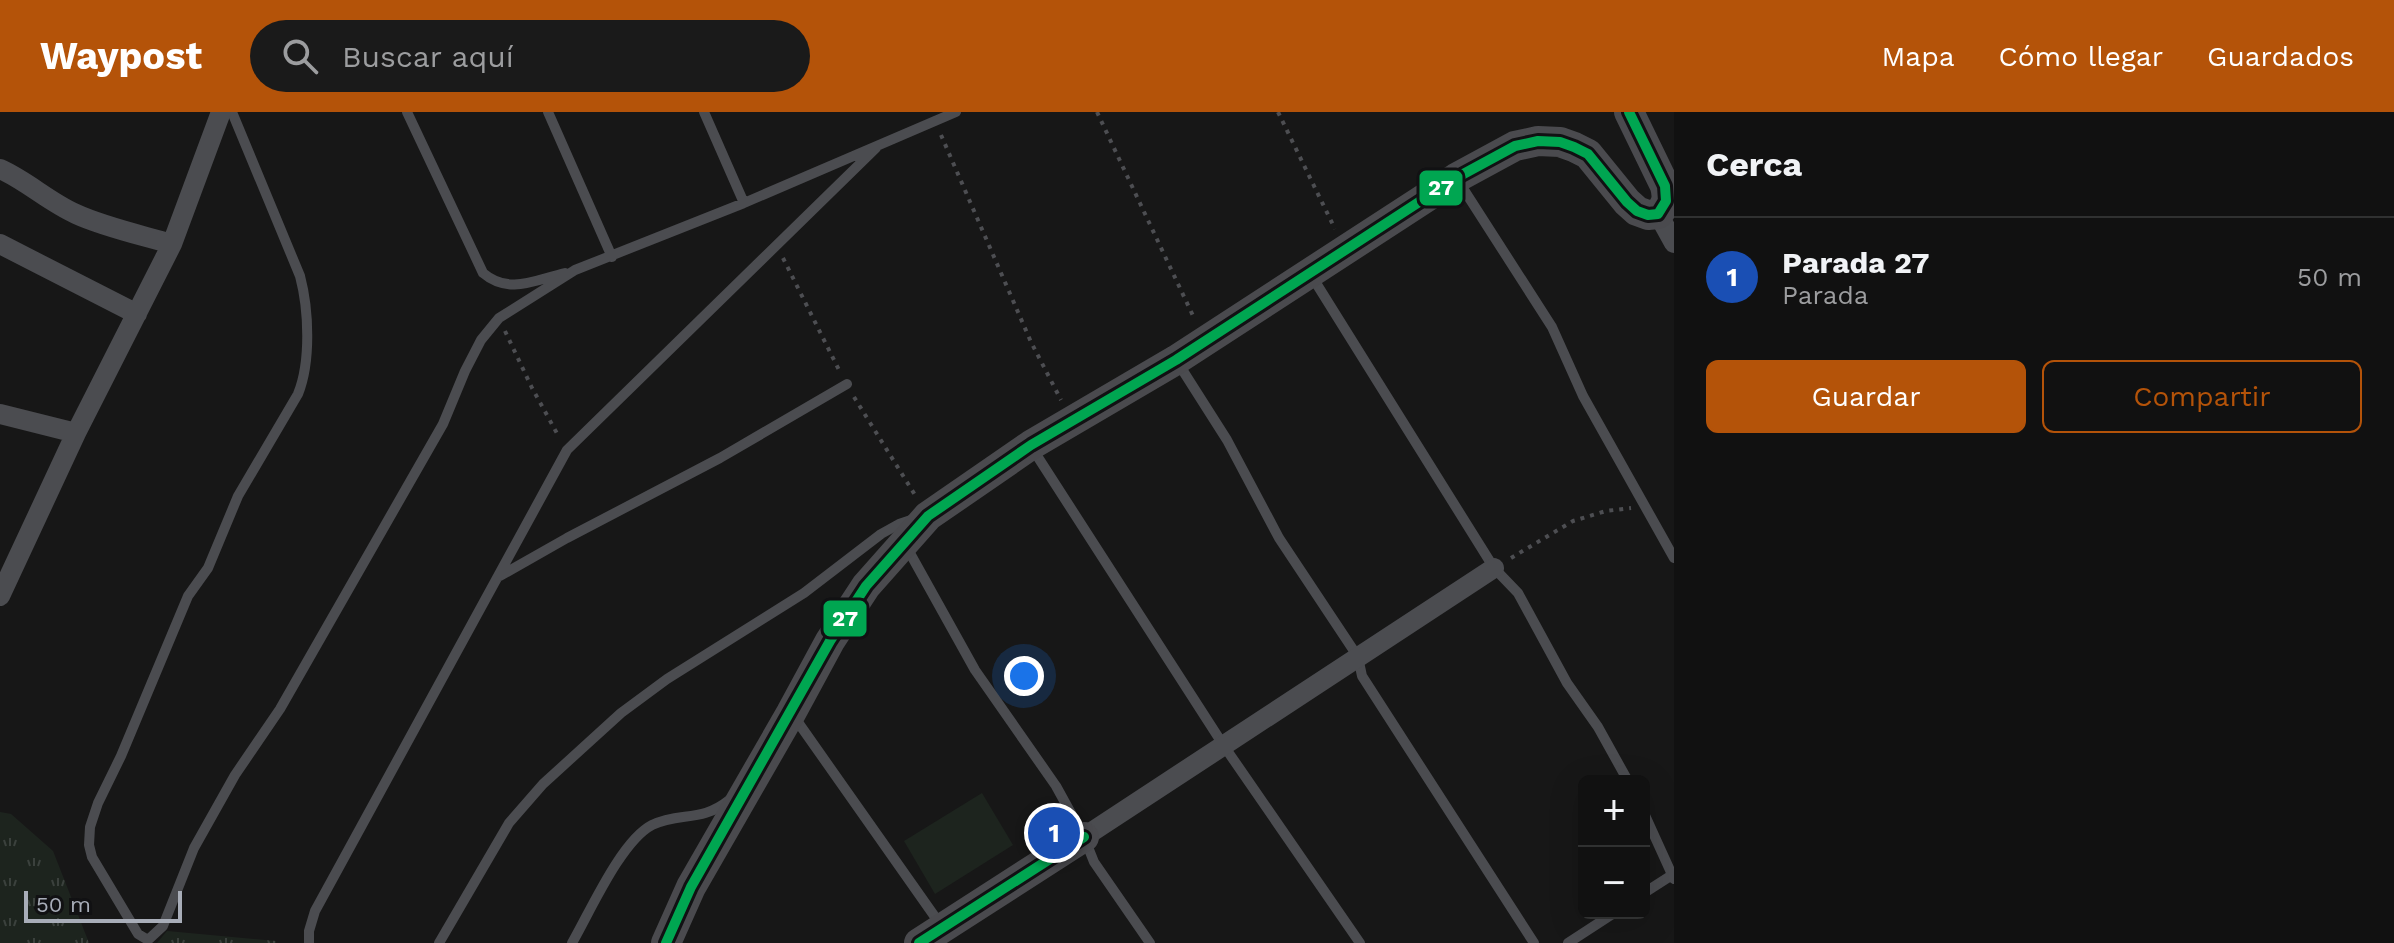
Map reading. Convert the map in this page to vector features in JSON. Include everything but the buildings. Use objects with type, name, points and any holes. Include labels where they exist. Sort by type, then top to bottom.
[{"type":"street","points":[[0,596],[76,433],[172,244],[221,112]]},
{"type":"street","points":[[666,943],[691,887],[830,641],[866,586],[928,516],[1031,445],[1176,360],[1456,178],[1515,146],[1538,141],[1560,142],[1588,154],[1637,211],[1648,215],[1658,214],[1665,206],[1665,186],[1629,112]]},
{"type":"street","points":[[0,169],[78,215],[172,244]]},
{"type":"street","points":[[1658,214],[1674,243]]},
{"type":"street","points":[[0,244],[137,314]]},
{"type":"street","points":[[0,414],[76,433]]},
{"type":"street","points":[[938,938],[1084,837],[1494,568]]},
{"type":"lane","points":[[232,112],[300,276],[305,295],[306,363],[298,394],[238,496],[208,568],[188,596],[90,827],[92,857],[138,934],[148,940],[163,926],[194,848],[235,775],[280,709],[443,424],[481,340],[499,318],[575,270]]},
{"type":"lane","points":[[407,112],[483,273],[495,284],[513,286],[612,257],[956,112]]},
{"type":"lane","points":[[548,112],[612,257]]},
{"type":"lane","points":[[704,112],[744,203]]},
{"type":"lane","points":[[309,943],[315,911],[567,450],[882,143]]},
{"type":"lane","points":[[1456,178],[1552,327],[1583,396],[1674,558]]},
{"type":"lane","points":[[1310,273],[1494,568],[1518,593],[1567,683],[1598,727],[1625,775]]},
{"type":"lane","points":[[1176,360],[1227,440],[1279,538],[1358,657],[1362,676],[1534,943]]},
{"type":"lane","points":[[499,577],[720,458],[847,384]]},
{"type":"lane","points":[[1031,445],[1224,746],[1360,943]]},
{"type":"lane","points":[[439,943],[509,823],[543,784],[621,713],[667,679],[804,593],[881,534],[899,524],[928,516]]},
{"type":"lane","points":[[903,541],[975,670],[1056,786],[1094,862],[1150,943]]},
{"type":"lane","points":[[791,713],[938,938]]},
{"type":"lane","points":[[572,943],[621,856],[649,826],[715,811],[754,778]]},
{"type":"lane","points":[[1650,826],[1673,877],[1650,890]]},
{"type":"lane","points":[[1568,943],[1605,919]]},
{"type":"path","points":[[1097,112],[1205,341]]},
{"type":"path","points":[[1278,112],[1345,250]]},
{"type":"path","points":[[935,122],[1031,342],[1071,421]]},
{"type":"path","points":[[499,318],[551,426],[567,450]]},
{"type":"path","points":[[1494,568],[1573,521],[1606,511],[1645,507]]},
{"type":"green space","points":[[982,793],[1013,845],[935,894],[904,841]]},
{"type":"green space","points":[[0,812],[11,814],[53,851],[89,943],[0,943]]},
{"type":"green space","points":[[167,931],[276,941],[276,943],[157,943]]},
{"type":"transit line","name":"27","points":[[666,943],[691,887],[830,641],[866,586],[928,516],[1031,445],[1176,360],[1456,178],[1515,146],[1538,141],[1560,142],[1574,147],[1588,154],[1637,211],[1648,215],[1658,214],[1666,201],[1665,186],[1629,112]]},
{"type":"transit line","name":"27","points":[[919,943],[1084,837]]},
{"type":"place","name":"Parada 27","points":[[1054,833]]}]
